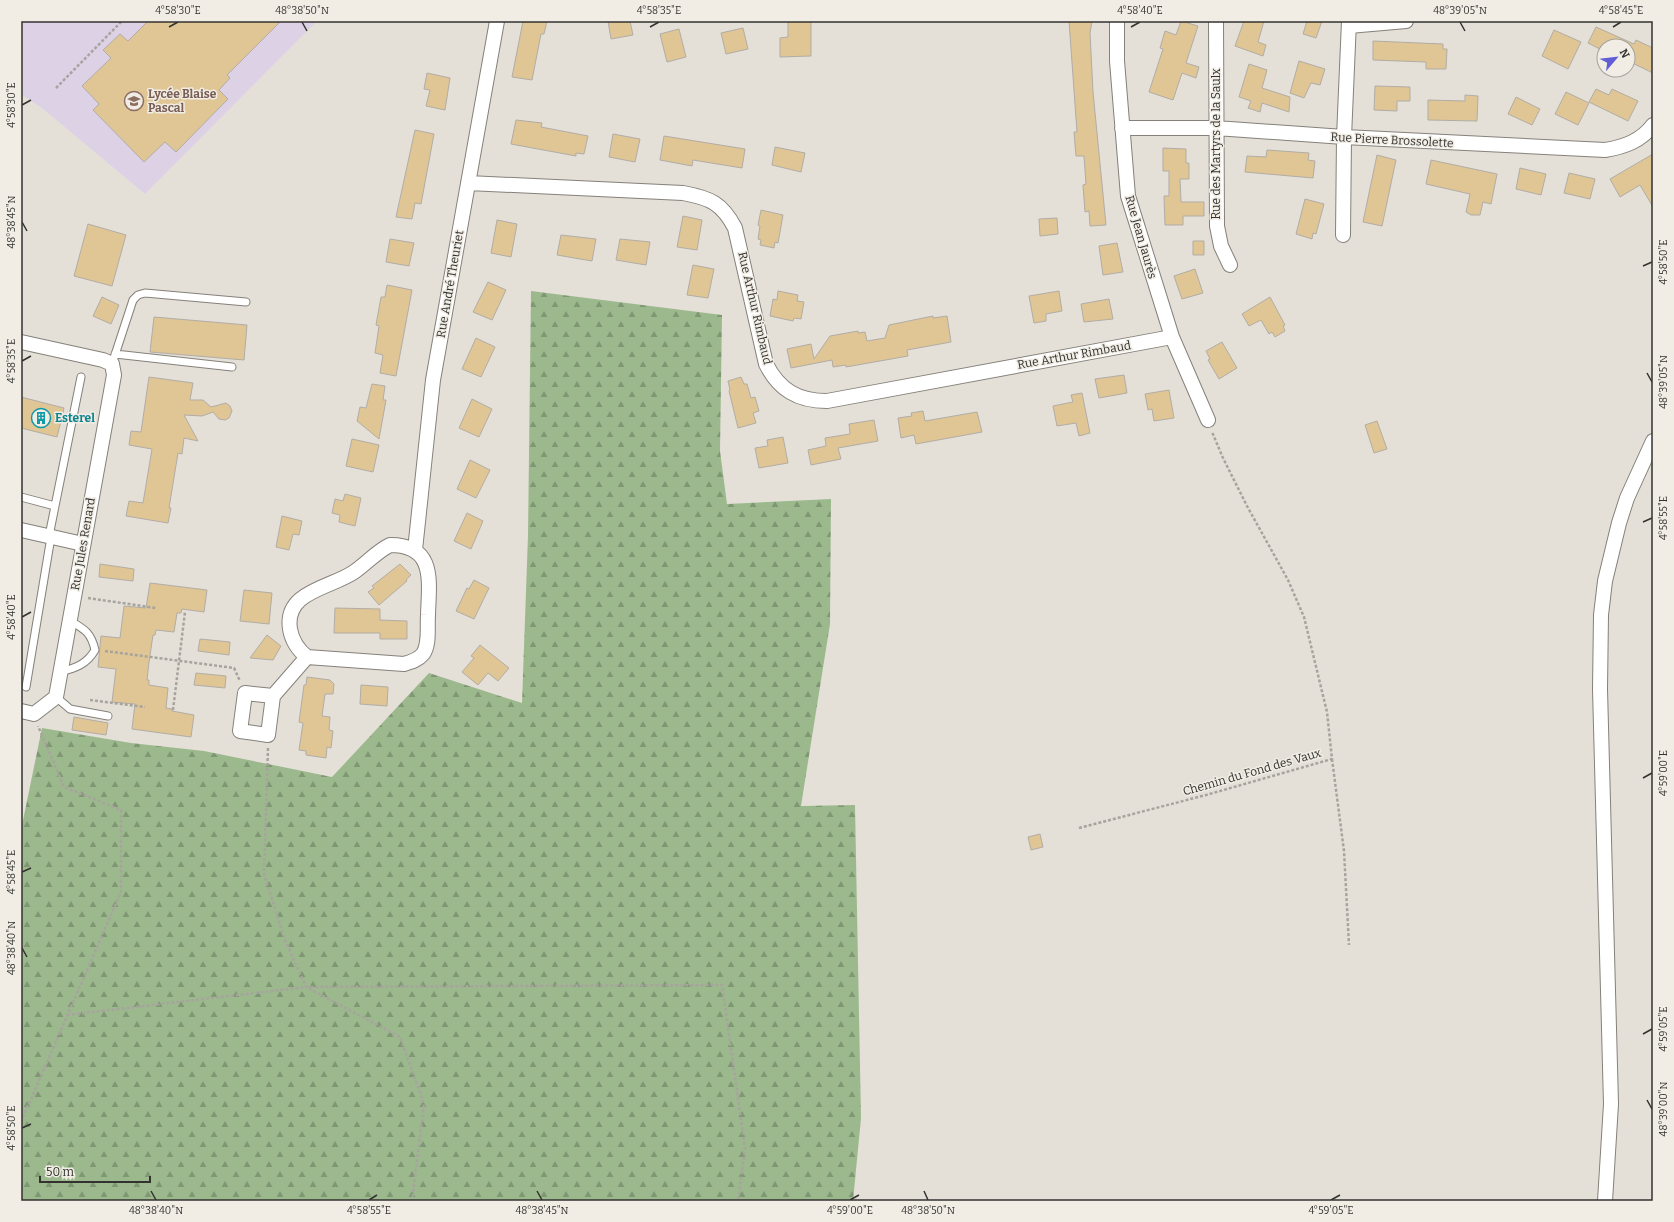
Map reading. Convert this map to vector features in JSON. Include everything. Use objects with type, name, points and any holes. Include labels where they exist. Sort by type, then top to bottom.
[{"type":"street","name":"Rue André Theuriet","points":[[415,550],[433,380],[497,21]]},
{"type":"street","name":"Rue Jean Jaurès","points":[[1117,21],[1117,61],[1128,196],[1172,337],[1208,420]]},
{"type":"street","name":"Rue des Martyrs de la Saulx","points":[[1216,21],[1217,226],[1221,246],[1230,265]]},
{"type":"street","points":[[1343,235],[1344,138],[1349,24],[1406,21]]},
{"type":"street","name":"Rue Pierre Brossolette","points":[[1122,128],[1216,128],[1344,138],[1605,150],[1622,148],[1637,140],[1653,125]]},
{"type":"street","name":"Rue Arthur Rimbaud","points":[[468,183],[683,193],[703,197],[717,204],[728,213],[735,228],[769,370],[779,385],[800,397],[813,401],[827,401],[1172,337]]},
{"type":"street","points":[[21,342],[103,360],[113,359]]},
{"type":"street","name":"Rue Jules Renard","points":[[56,696],[114,375],[113,359]]},
{"type":"street","points":[[1605,1201],[1611,1104],[1600,689],[1601,615],[1607,574],[1619,523],[1627,498],[1653,441]]},
{"type":"street","points":[[21,530],[83,544]]},
{"type":"street","points":[[390,545],[403,545],[415,550],[422,557],[427,567],[429,578],[427,642],[423,653],[415,661],[404,664],[307,657],[298,650],[292,638],[290,624],[293,609],[300,598],[312,590],[335,583],[354,572],[379,550],[390,545]]},
{"type":"street","points":[[273,696],[245,693],[240,731],[268,735],[273,696],[307,657]]},
{"type":"street","points":[[27,712],[56,696]]},
{"type":"lane","points":[[232,367],[113,359],[133,300],[138,295],[145,293],[246,302]]},
{"type":"lane","points":[[26,686],[55,506],[80,377]]},
{"type":"lane","points":[[21,497],[55,506]]},
{"type":"lane","points":[[60,672],[79,667],[90,658],[95,650],[93,639],[86,630],[69,620]]},
{"type":"lane","points":[[56,696],[70,709],[108,716]]},
{"type":"path","points":[[56,88],[122,21]]},
{"type":"path","name":"Chemin du Fond des Vaux","points":[[1079,828],[1206,795],[1332,759],[1327,712],[1304,616],[1288,580],[1247,506],[1223,458],[1208,420]]},
{"type":"path","points":[[74,596],[156,608]]},
{"type":"path","points":[[173,710],[184,612]]},
{"type":"path","points":[[95,650],[234,668],[245,693]]},
{"type":"path","points":[[87,700],[145,706]]},
{"type":"path","points":[[21,1122],[121,892],[121,810],[64,787],[27,712]]},
{"type":"path","points":[[268,735],[264,874],[285,940],[306,987],[400,1038],[424,1104],[412,1201]]},
{"type":"path","points":[[1332,759],[1344,851],[1349,945]]},
{"type":"path","points":[[68,1014],[306,987],[722,985],[744,1148],[738,1201]]},
{"type":"shaded area","name":"Lycée Blaise Pascal","points":[[21,21],[317,21],[145,194],[42,108],[21,94]]},
{"type":"green space","points":[[531,291],[722,315],[720,451],[727,504],[831,499],[830,624],[801,806],[855,805],[861,1118],[853,1201],[21,1201],[21,830],[42,728],[131,743],[204,751],[332,777],[429,673],[522,703],[528,535]]},
{"type":"building","points":[[148,21],[281,21],[227,75],[230,78],[219,90],[228,99],[176,152],[165,142],[144,162],[93,110],[99,104],[82,86],[111,58],[103,50],[120,34],[128,41]]},
{"type":"building","points":[[523,21],[547,21],[544,34],[541,34],[532,80],[512,77]]},
{"type":"building","points":[[608,21],[630,21],[633,35],[611,39]]},
{"type":"building","points":[[788,21],[811,21],[811,56],[780,57],[780,38],[788,37]]},
{"type":"building","points":[[1069,21],[1092,21],[1090,33],[1093,92],[1106,225],[1090,226],[1089,211],[1085,212],[1083,185],[1086,184],[1084,156],[1076,156],[1074,132],[1077,132]]},
{"type":"building","points":[[1181,21],[1198,26],[1186,63],[1199,67],[1196,78],[1182,73],[1173,100],[1149,92],[1163,49],[1160,48],[1165,31],[1176,35]]},
{"type":"building","points":[[1244,21],[1264,21],[1258,42],[1266,45],[1263,56],[1235,46]]},
{"type":"building","points":[[1307,21],[1322,21],[1316,38],[1303,34]]},
{"type":"building","points":[[1596,27],[1621,38],[1596,38],[1596,47],[1588,43]]},
{"type":"building","points":[[743,28],[748,49],[726,54],[721,33]]},
{"type":"building","points":[[679,29],[686,57],[667,62],[660,34]]},
{"type":"building","points":[[1554,30],[1581,42],[1568,69],[1542,56]]},
{"type":"building","points":[[1636,40],[1653,48],[1653,73],[1636,65]]},
{"type":"building","points":[[1373,41],[1443,44],[1443,49],[1447,49],[1446,69],[1426,69],[1426,62],[1373,60]]},
{"type":"building","points":[[1299,61],[1325,69],[1320,85],[1311,83],[1304,98],[1290,93]]},
{"type":"building","points":[[1249,64],[1267,70],[1262,88],[1290,97],[1289,112],[1262,103],[1260,112],[1248,108],[1251,101],[1239,97]]},
{"type":"building","points":[[427,73],[450,78],[445,110],[426,106],[430,90],[424,89]]},
{"type":"building","points":[[1375,86],[1410,87],[1410,101],[1397,101],[1397,111],[1374,110]]},
{"type":"building","points":[[1596,89],[1609,95],[1612,89],[1638,101],[1628,121],[1589,102]]},
{"type":"building","points":[[1566,92],[1589,103],[1578,125],[1555,114]]},
{"type":"building","points":[[1465,95],[1478,96],[1477,121],[1428,120],[1428,100],[1465,101]]},
{"type":"building","points":[[1516,97],[1540,109],[1532,125],[1508,114]]},
{"type":"building","points":[[516,120],[542,123],[541,127],[588,136],[584,154],[576,153],[576,156],[511,144]]},
{"type":"building","points":[[415,130],[434,134],[421,204],[415,203],[412,219],[396,217]]},
{"type":"building","points":[[613,134],[640,139],[635,162],[609,157]]},
{"type":"building","points":[[664,136],[745,149],[742,168],[693,160],[692,166],[660,160]]},
{"type":"building","points":[[775,147],[805,153],[801,172],[772,165]]},
{"type":"building","points":[[1163,148],[1186,149],[1186,163],[1189,163],[1189,179],[1180,179],[1181,202],[1204,202],[1204,216],[1183,216],[1183,225],[1165,225],[1164,196],[1169,196],[1169,171],[1163,171]]},
{"type":"building","points":[[1267,150],[1309,153],[1308,160],[1315,161],[1313,178],[1245,172],[1247,156],[1266,157]]},
{"type":"building","points":[[1653,154],[1653,207],[1640,185],[1620,197],[1610,179]]},
{"type":"building","points":[[1377,155],[1396,160],[1382,226],[1363,222]]},
{"type":"building","points":[[1431,160],[1497,174],[1491,204],[1483,202],[1480,215],[1471,215],[1466,212],[1470,194],[1426,184]]},
{"type":"building","points":[[1520,168],[1546,174],[1541,195],[1516,189]]},
{"type":"building","points":[[1569,173],[1595,179],[1590,199],[1564,193]]},
{"type":"building","points":[[1305,199],[1324,204],[1316,234],[1313,233],[1312,239],[1296,234]]},
{"type":"building","points":[[761,210],[783,215],[778,243],[775,242],[774,248],[760,245],[761,240],[758,239],[760,226],[758,225]]},
{"type":"building","points":[[683,216],[702,220],[697,250],[677,247]]},
{"type":"building","points":[[1057,218],[1058,234],[1040,236],[1039,219]]},
{"type":"building","points":[[497,220],[517,224],[511,257],[491,253]]},
{"type":"building","points":[[88,224],[126,235],[112,286],[74,276]]},
{"type":"building","points":[[561,235],[596,239],[592,261],[557,255]]},
{"type":"building","points":[[390,239],[414,243],[409,266],[386,262]]},
{"type":"building","points":[[620,239],[650,242],[646,265],[616,260]]},
{"type":"building","points":[[1193,241],[1204,241],[1204,255],[1193,255]]},
{"type":"building","points":[[1117,243],[1123,272],[1103,275],[1099,246]]},
{"type":"building","points":[[693,265],[714,269],[708,298],[687,295]]},
{"type":"building","points":[[1195,269],[1203,293],[1182,299],[1174,276]]},
{"type":"building","points":[[488,282],[506,290],[492,320],[473,312]]},
{"type":"building","points":[[387,285],[412,290],[396,376],[380,373],[383,355],[375,353],[379,326],[376,325],[381,297],[385,297]]},
{"type":"building","points":[[778,291],[798,295],[797,301],[804,302],[801,319],[794,318],[793,321],[770,316],[773,299],[777,300]]},
{"type":"building","points":[[1059,291],[1062,311],[1046,314],[1046,321],[1034,323],[1029,296]]},
{"type":"building","points":[[102,297],[119,305],[111,324],[93,316]]},
{"type":"building","points":[[1270,297],[1285,325],[1283,326],[1285,331],[1275,337],[1272,332],[1269,334],[1261,320],[1249,326],[1242,314]]},
{"type":"building","points":[[1109,299],[1113,319],[1084,322],[1081,304]]},
{"type":"building","points":[[933,316],[933,318],[947,316],[951,342],[907,350],[908,356],[846,367],[846,365],[833,367],[832,360],[791,368],[787,349],[811,344],[814,359],[830,336],[858,331],[858,333],[865,332],[867,341],[885,338],[889,325]]},
{"type":"building","points":[[154,317],[247,325],[244,360],[150,352]]},
{"type":"building","points":[[476,338],[495,347],[481,377],[462,369]]},
{"type":"building","points":[[1222,342],[1237,368],[1219,379],[1208,360],[1210,359],[1206,351]]},
{"type":"building","points":[[1124,375],[1127,393],[1099,398],[1095,379]]},
{"type":"building","points":[[149,377],[193,383],[190,400],[203,400],[211,407],[226,403],[230,406],[232,411],[229,418],[225,420],[219,419],[213,412],[202,416],[184,415],[198,441],[184,438],[182,454],[178,453],[168,523],[126,516],[129,501],[143,503],[152,449],[129,445],[131,431],[141,432]]},
{"type":"building","points":[[741,377],[744,384],[747,384],[751,398],[755,397],[759,411],[753,413],[756,423],[738,428],[728,381]]},
{"type":"building","points":[[372,384],[385,386],[383,400],[386,400],[379,439],[357,421],[360,407],[366,408]]},
{"type":"building","points":[[1169,390],[1174,418],[1154,421],[1152,409],[1148,410],[1145,394]]},
{"type":"building","points":[[1082,393],[1090,433],[1079,436],[1076,423],[1057,426],[1053,406],[1073,402],[1071,395]]},
{"type":"building","name":"Esterel","points":[[21,397],[64,408],[57,437],[21,428]]},
{"type":"building","points":[[472,399],[492,409],[479,437],[459,428]]},
{"type":"building","points":[[923,411],[925,421],[977,412],[982,432],[916,444],[914,435],[901,438],[898,418],[912,416],[911,413]]},
{"type":"building","points":[[874,420],[878,441],[838,448],[841,459],[811,465],[808,450],[826,446],[825,438],[850,434],[849,424]]},
{"type":"building","points":[[1377,421],[1387,449],[1374,453],[1365,425]]},
{"type":"building","points":[[783,437],[788,463],[759,468],[755,448],[768,446],[767,440]]},
{"type":"building","points":[[352,439],[379,445],[373,472],[346,466]]},
{"type":"building","points":[[470,460],[490,470],[476,498],[457,489]]},
{"type":"building","points":[[345,494],[361,498],[355,526],[339,522],[340,515],[332,513],[335,499],[343,501]]},
{"type":"building","points":[[467,513],[483,521],[471,549],[454,541]]},
{"type":"building","points":[[282,516],[302,521],[299,535],[293,534],[289,550],[276,547]]},
{"type":"building","points":[[100,564],[134,569],[133,581],[99,577]]},
{"type":"building","points":[[400,564],[411,575],[406,580],[407,581],[379,605],[368,592],[374,588],[372,586]]},
{"type":"building","points":[[474,580],[489,588],[474,619],[456,611],[467,588],[469,589]]},
{"type":"building","points":[[150,583],[207,590],[204,612],[182,609],[181,613],[177,613],[174,632],[156,630],[155,635],[153,635],[147,680],[149,680],[149,685],[168,688],[166,708],[172,709],[172,711],[194,715],[191,737],[132,729],[135,704],[112,702],[116,669],[98,667],[101,636],[120,638],[124,606],[146,608]]},
{"type":"building","points":[[244,590],[272,593],[269,624],[240,621]]},
{"type":"building","points":[[335,608],[380,609],[380,620],[407,621],[407,639],[380,639],[380,633],[334,633]]},
{"type":"building","points":[[267,635],[281,646],[273,660],[250,658]]},
{"type":"building","points":[[200,639],[230,642],[229,655],[198,651]]},
{"type":"building","points":[[480,645],[509,668],[498,681],[488,673],[478,685],[462,672],[474,658],[471,656]]},
{"type":"building","points":[[196,673],[226,676],[225,688],[194,685]]},
{"type":"building","points":[[307,677],[330,680],[334,684],[333,694],[325,694],[322,716],[330,717],[329,730],[333,731],[331,748],[327,747],[326,758],[306,755],[306,751],[299,750],[303,723],[299,722],[304,685],[306,685]]},
{"type":"building","points":[[361,685],[388,687],[387,706],[360,704]]},
{"type":"building","points":[[74,717],[108,723],[106,735],[72,730]]},
{"type":"building","points":[[1040,834],[1043,847],[1031,850],[1028,837]]},
{"type":"place","name":"Lycée Blaise Pascal","points":[[134,101]]},
{"type":"place","name":"Esterel","points":[[41,418]]}]
